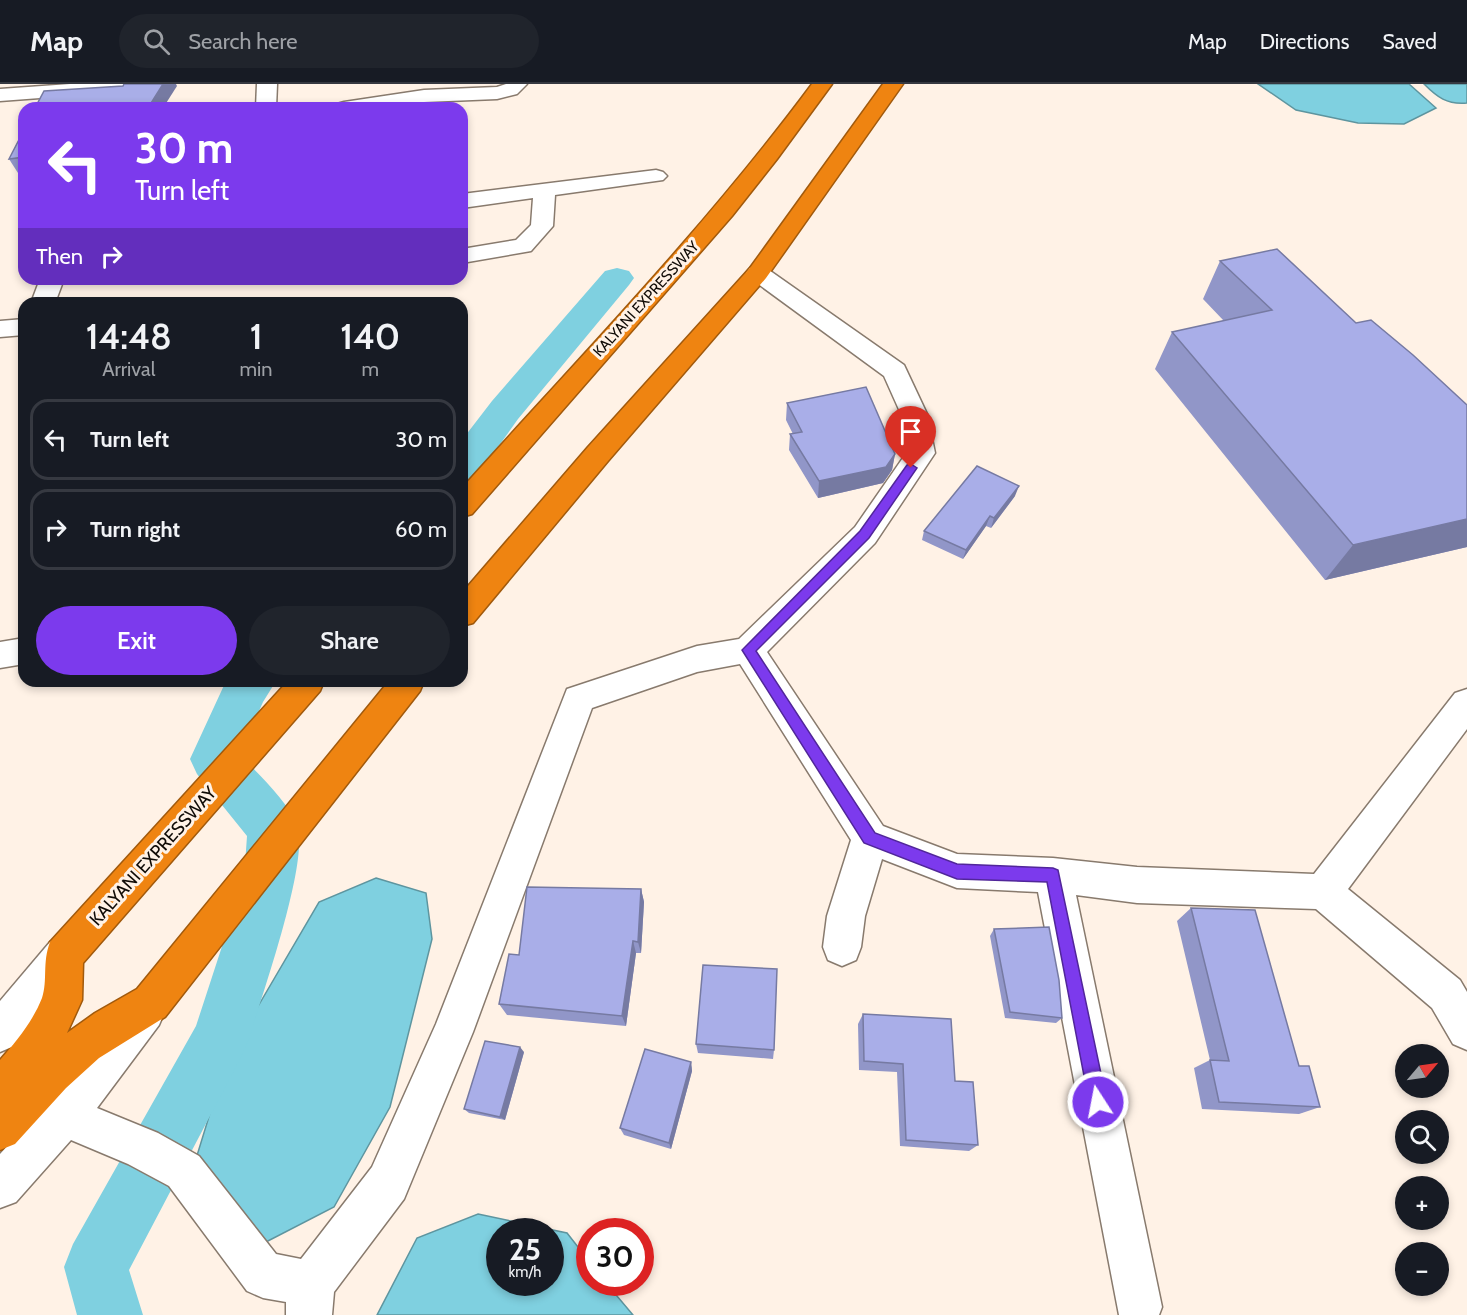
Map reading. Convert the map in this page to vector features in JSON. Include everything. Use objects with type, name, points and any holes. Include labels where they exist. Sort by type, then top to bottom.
[{"type":"highway","name":"KALYANI EXPRESSWAY","points":[[468,500],[724,211],[770,155],[822,84]]},
{"type":"highway","points":[[468,607],[598,454],[758,273],[893,84]]},
{"type":"highway","name":"KALYANI EXPRESSWAY","points":[[64,956],[195,811],[303,687]]},
{"type":"highway","points":[[152,1003],[403,687]]},
{"type":"highway","points":[[0,1129],[31,1092],[36,1050],[62,1000],[64,956]]},
{"type":"street","points":[[5,91],[147,84]]},
{"type":"street","points":[[266,102],[267,84]]},
{"type":"street","points":[[425,102],[497,93],[510,90],[517,84]]},
{"type":"street","points":[[118,102],[125,85]]},
{"type":"street","points":[[468,200],[656,176]]},
{"type":"street","points":[[468,255],[523,246],[542,226],[544,192]]},
{"type":"street","points":[[31,1092],[184,1171],[263,1275],[310,1300],[388,1183],[453,1032],[579,699],[697,659],[748,650],[865,534],[921,453],[914,414],[895,370],[758,273]]},
{"type":"street","points":[[0,329],[18,328]]},
{"type":"street","points":[[748,650],[870,838],[957,872],[1053,875],[1137,885],[1323,892],[1446,994],[1467,1030]]},
{"type":"street","points":[[0,655],[18,652]]},
{"type":"street","points":[[1323,892],[1467,703]]},
{"type":"street","points":[[842,947],[846,915],[870,838]]},
{"type":"street","points":[[1053,875],[1139,1307]]},
{"type":"street","name":"KALYANI EXPRESSWAY","points":[[0,1032],[64,956]]},
{"type":"street","points":[[0,1186],[31,1092],[152,1003]]},
{"type":"water","points":[[1258,84],[1409,84],[1436,108],[1404,124],[1358,123],[1296,110]]},
{"type":"water","points":[[1424,84],[1467,84],[1467,103],[1454,103],[1443,99]]},
{"type":"water","points":[[376,878],[426,893],[432,939],[390,1107],[334,1207],[264,1243],[195,1162],[226,1061],[319,902]]},
{"type":"water","points":[[478,1214],[497,1218],[486,1218],[486,1296],[564,1296],[564,1232],[576,1244],[576,1296],[617,1296],[633,1315],[377,1315],[417,1238]]},
{"type":"building","points":[[124,84],[163,84],[152,102],[38,102],[44,91],[123,86]]},
{"type":"building","points":[[18,142],[18,158],[9,159]]},
{"type":"building","points":[[1277,249],[1356,323],[1371,320],[1467,405],[1467,519],[1353,545],[1172,332],[1272,310],[1220,261]]},
{"type":"building","points":[[866,387],[895,454],[886,467],[819,481],[790,434],[802,432],[787,403]]},
{"type":"building","points":[[977,466],[1019,486],[994,518],[990,516],[966,550],[924,531]]},
{"type":"building","points":[[527,887],[641,889],[638,942],[633,941],[622,1016],[499,1004],[509,954],[519,955]]},
{"type":"building","points":[[1191,908],[1255,910],[1299,1066],[1309,1066],[1320,1107],[1219,1102],[1210,1060],[1229,1061]]},
{"type":"building","points":[[1049,927],[1059,980],[1062,1018],[1010,1012],[994,929]]},
{"type":"building","points":[[703,965],[777,969],[774,1050],[696,1044]]},
{"type":"building","points":[[863,1014],[951,1019],[955,1081],[973,1082],[978,1145],[906,1140],[903,1064],[864,1061]]},
{"type":"building","points":[[485,1041],[520,1047],[500,1117],[464,1109]]},
{"type":"building","points":[[645,1049],[691,1062],[669,1143],[620,1128]]},
{"type":"waterway","points":[[468,460],[505,410],[617,278]]},
{"type":"waterway","points":[[110,1315],[96,1267],[220,1039],[270,879],[273,829],[214,759],[248,687]]},
{"type":"route","points":[[911,468],[865,534],[748,650],[870,838],[957,872],[1053,875],[1098,1102]]}]
